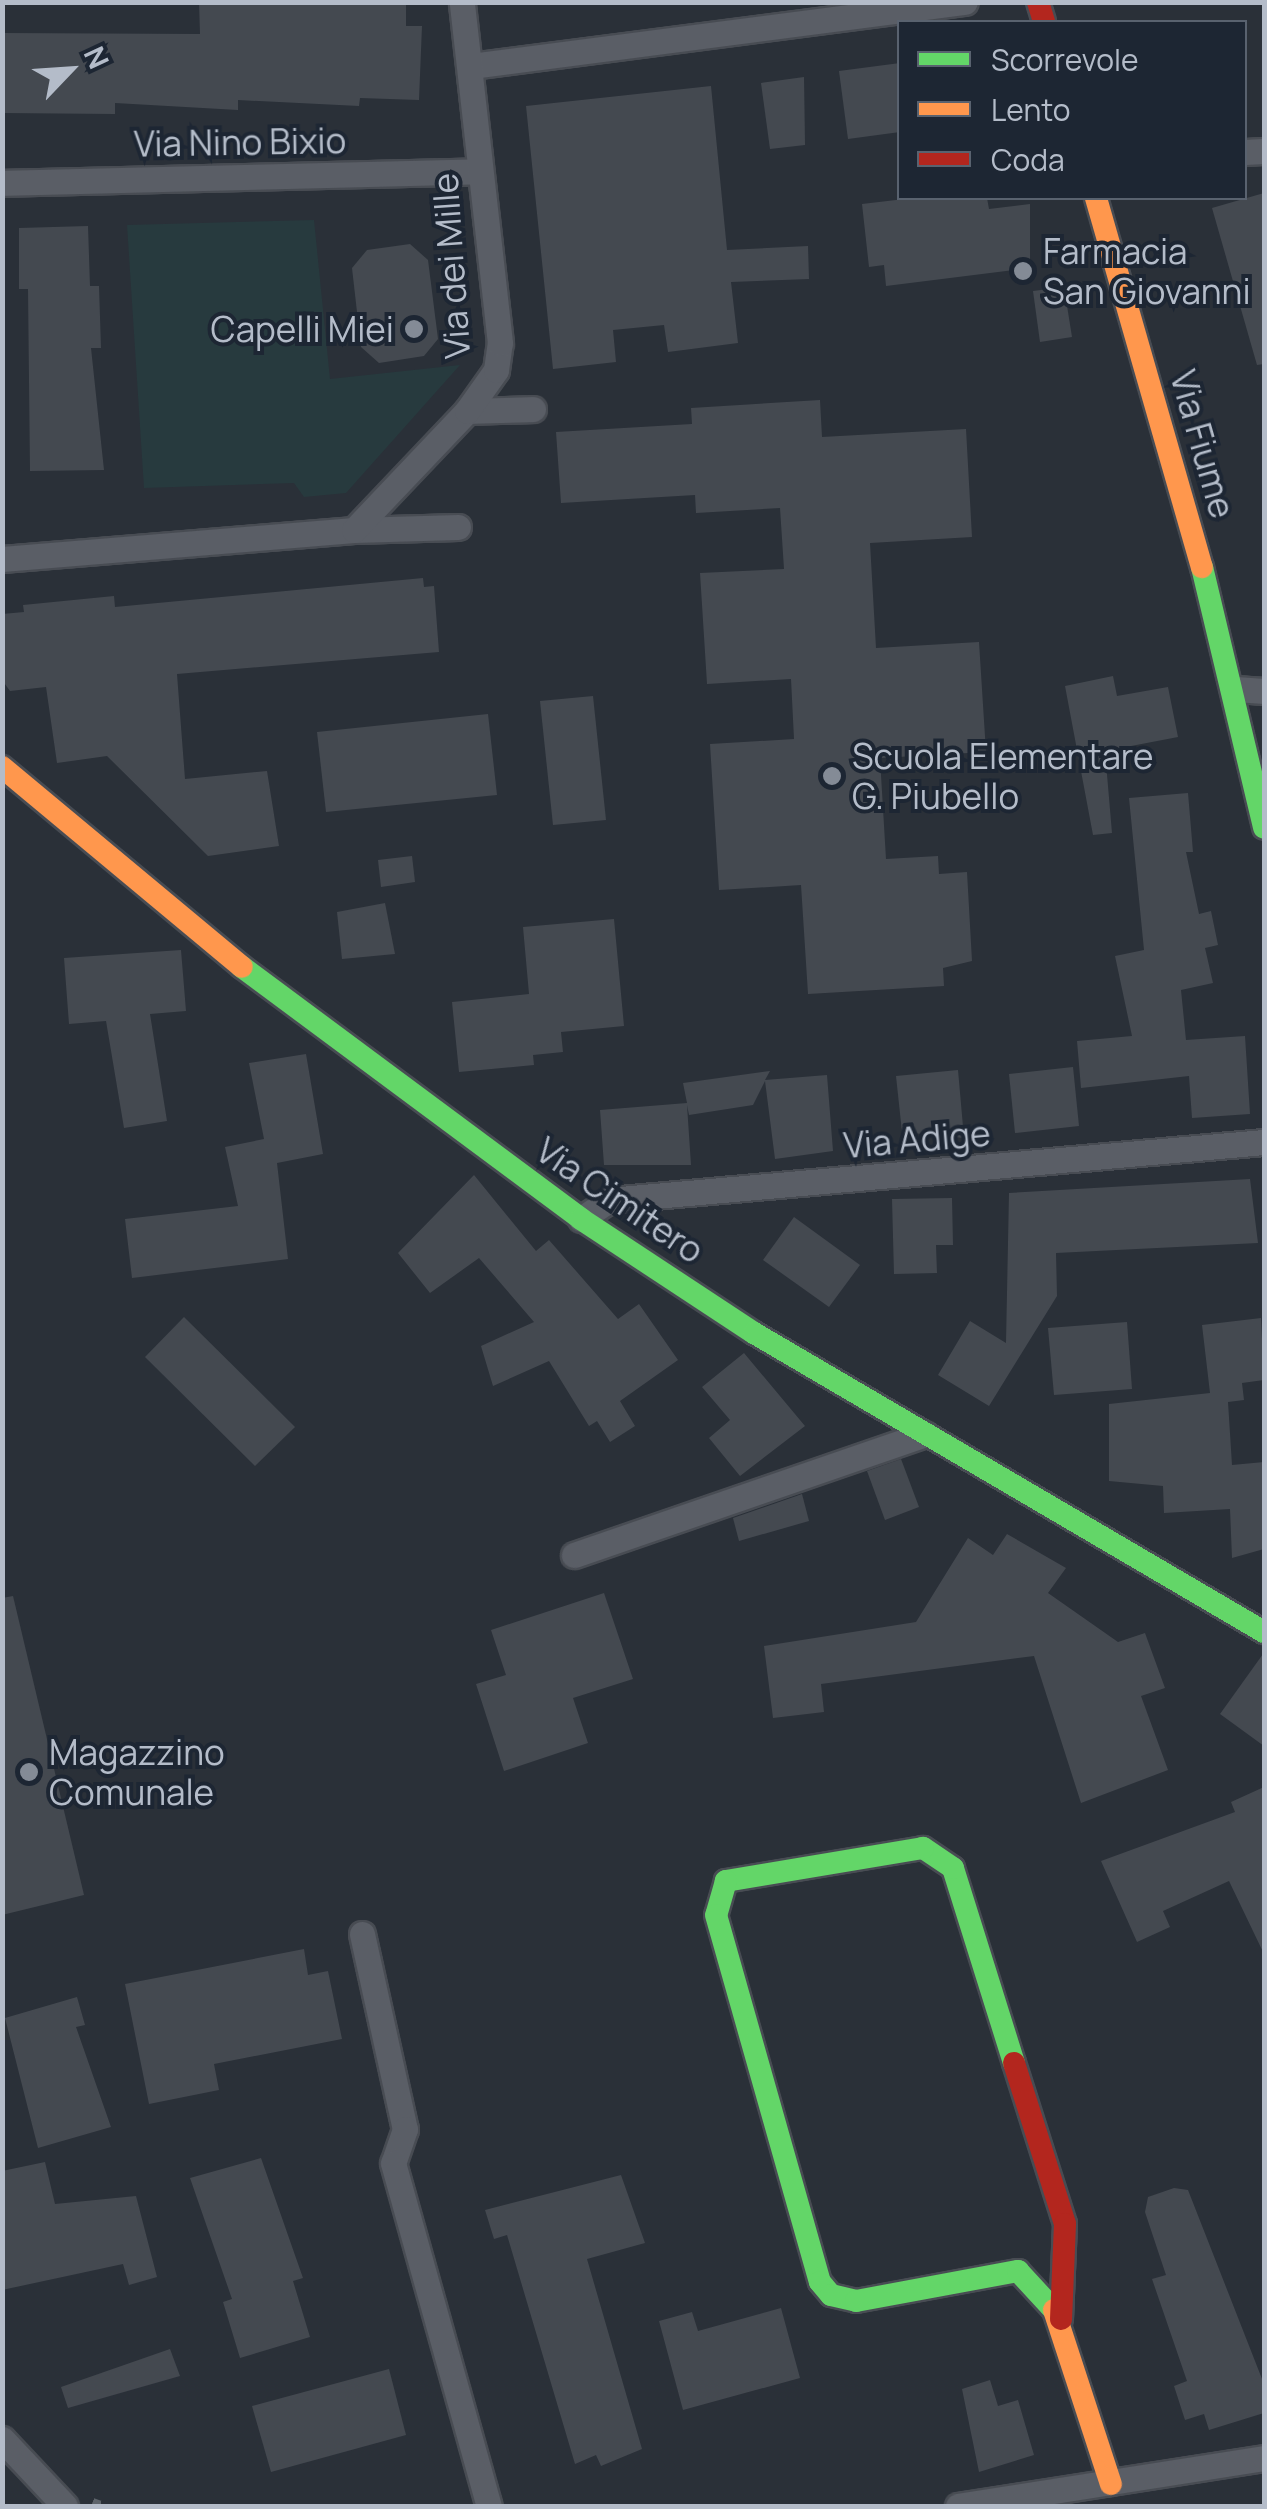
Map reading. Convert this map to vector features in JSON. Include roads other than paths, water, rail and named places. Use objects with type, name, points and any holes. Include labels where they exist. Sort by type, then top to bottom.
[{"type":"street","name":"Via dei Mille","points":[[354,530],[467,411],[496,370],[500,343],[462,2]]},
{"type":"street","points":[[471,66],[965,2]]},
{"type":"street","name":"Via Nino Bixio","points":[[2,182],[479,171]]},
{"type":"street","name":"Via Fiume","points":[[1097,200],[1236,688],[1264,828]]},
{"type":"street","points":[[467,411],[534,409]]},
{"type":"street","points":[[2,560],[354,530],[458,528]]},
{"type":"street","points":[[1236,688],[1264,691]]},
{"type":"street","name":"Via Cimitero","points":[[2,767],[286,1004],[581,1219],[925,1434],[1259,1624]]},
{"type":"street","name":"Via Adige","points":[[581,1219],[610,1200],[1264,1142]]},
{"type":"street","points":[[574,1555],[925,1434]]},
{"type":"street","points":[[1061,2319],[1066,2246],[953,1868],[923,1848],[726,1881],[716,1915],[820,2282],[831,2295],[856,2300],[1018,2271],[1066,2246]]},
{"type":"street","points":[[362,1934],[406,2128],[393,2163],[489,2506]]},
{"type":"street","points":[[1018,2271],[1045,2292],[1061,2319],[1111,2484]]},
{"type":"street","points":[[2,2439],[66,2506]]},
{"type":"street","points":[[958,2506],[1264,2458]]},
{"type":"street","points":[[28,2470],[43,2506]]},
{"type":"place","name":"Farmacia San Giovanni","points":[[1023,271]]},
{"type":"place","name":"Capelli Miei","points":[[414,329]]},
{"type":"place","name":"Scuola Elementare G. Piubello","points":[[832,776]]},
{"type":"place","name":"Magazzino Comunale","points":[[29,1772]]}]
